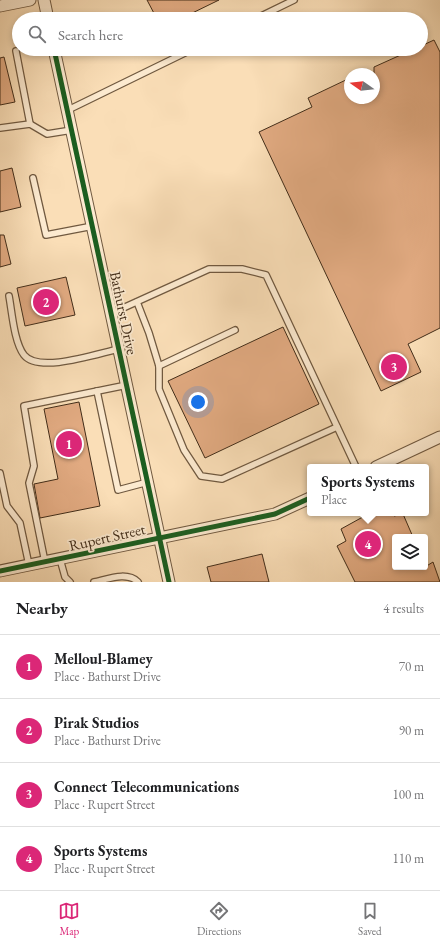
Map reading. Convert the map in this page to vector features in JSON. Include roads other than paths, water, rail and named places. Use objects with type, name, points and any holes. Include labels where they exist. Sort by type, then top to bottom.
[{"type":"street","points":[[0,6],[30,0]]},
{"type":"street","points":[[44,0],[47,12]]},
{"type":"street","name":"Bathurst Drive","points":[[56,56],[161,537],[169,582]]},
{"type":"street","points":[[382,464],[440,436]]},
{"type":"street","name":"Rupert Street","points":[[0,571],[275,514],[307,499]]},
{"type":"lane","points":[[269,12],[294,0]]},
{"type":"lane","points":[[17,56],[30,124]]},
{"type":"lane","points":[[68,110],[179,56]]},
{"type":"lane","points":[[0,128],[30,124],[47,134],[72,130]]},
{"type":"lane","points":[[33,178],[46,236],[93,226]]},
{"type":"lane","points":[[112,313],[209,269],[242,269],[266,275],[354,464]]},
{"type":"lane","points":[[9,296],[19,346],[25,356],[37,363],[50,364],[120,349]]},
{"type":"lane","points":[[137,302],[149,333],[159,366],[159,388],[184,450],[201,476],[222,479],[336,427]]},
{"type":"lane","points":[[159,366],[235,330]]},
{"type":"lane","points":[[45,562],[29,483],[34,466],[24,406],[128,385]]},
{"type":"lane","points":[[97,391],[118,490],[149,482]]},
{"type":"lane","points":[[0,473],[7,506],[20,522],[29,566]]},
{"type":"lane","points":[[60,559],[65,577],[70,582]]},
{"type":"lane","points":[[94,582],[123,576],[133,577],[138,582]]},
{"type":"place","name":"Pirak Studios","points":[[46,302]]},
{"type":"place","name":"Connect Telecommunications","points":[[394,367]]},
{"type":"place","name":"Melloul-Blamey","points":[[69,444]]},
{"type":"place","name":"Sports Systems","points":[[368,544]]}]
